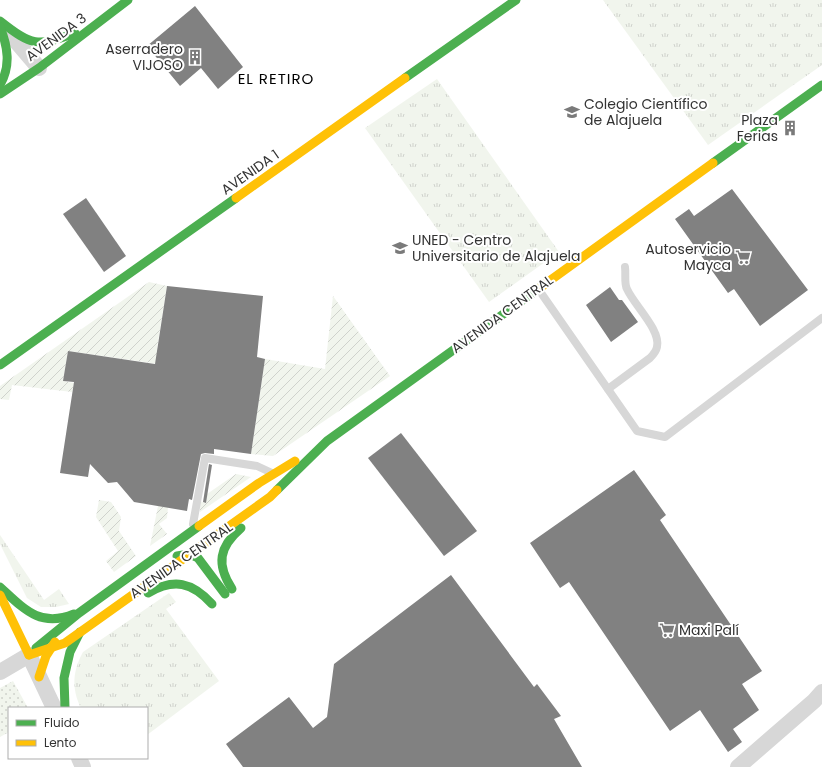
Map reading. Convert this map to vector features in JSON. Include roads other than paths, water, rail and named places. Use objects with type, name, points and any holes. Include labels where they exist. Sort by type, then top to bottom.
[{"type":"street","name":"AVENIDA 3","points":[[0,94],[39,68],[128,0]]},
{"type":"street","name":"AVENIDA 1","points":[[0,366],[516,0]]},
{"type":"street","points":[[0,22],[19,36],[35,43],[42,44],[98,23]]},
{"type":"street","points":[[0,22],[39,68]]},
{"type":"street","points":[[0,27],[6,40],[8,50],[6,70],[0,85]]},
{"type":"street","name":"AVENIDA CENTRAL","points":[[0,672],[29,655],[57,629],[192,531],[273,474],[320,446],[822,85]]},
{"type":"street","name":"AVENIDA CENTRAL","points":[[29,655],[65,643],[270,497],[320,446]]},
{"type":"street","points":[[222,596],[224,577],[221,557],[226,542],[235,532],[270,506],[295,471]]},
{"type":"street","points":[[232,524],[239,508],[262,491],[273,474]]},
{"type":"street","points":[[189,554],[196,539],[222,520],[230,504]]},
{"type":"street","points":[[39,677],[42,664],[51,648],[62,635],[172,556],[189,554],[198,558],[222,596]]},
{"type":"street","points":[[102,617],[119,614],[151,591],[167,584],[175,583],[191,586],[205,596],[222,596]]},
{"type":"street","points":[[0,587],[22,608],[45,619],[56,619],[70,616],[91,604]]},
{"type":"street","points":[[0,595],[54,707]]},
{"type":"street","points":[[65,707],[64,678],[70,652],[80,632]]},
{"type":"street","points":[[738,767],[814,701],[822,692]]},
{"type":"lane","points":[[608,389],[650,358],[658,346],[651,327],[626,288],[625,267]]},
{"type":"lane","points":[[538,288],[638,431],[665,437],[822,318]]},
{"type":"lane","points":[[192,531],[205,458],[257,466],[273,474]]},
{"type":"place","name":"Aserradero VIJOSO","points":[[195,57]]},
{"type":"place","name":"Colegio Científico de Alajuela","points":[[572,112]]},
{"type":"place","name":"Plaza Ferias","points":[[790,128]]},
{"type":"place","name":"UNED - Centro Universitario de Alajuela","points":[[400,248]]},
{"type":"place","name":"Autoservicio Mayca","points":[[743,257]]},
{"type":"place","name":"Maxi Palí","points":[[667,630]]},
{"type":"district","name":"EL RETIRO","points":[[276,78]]}]
